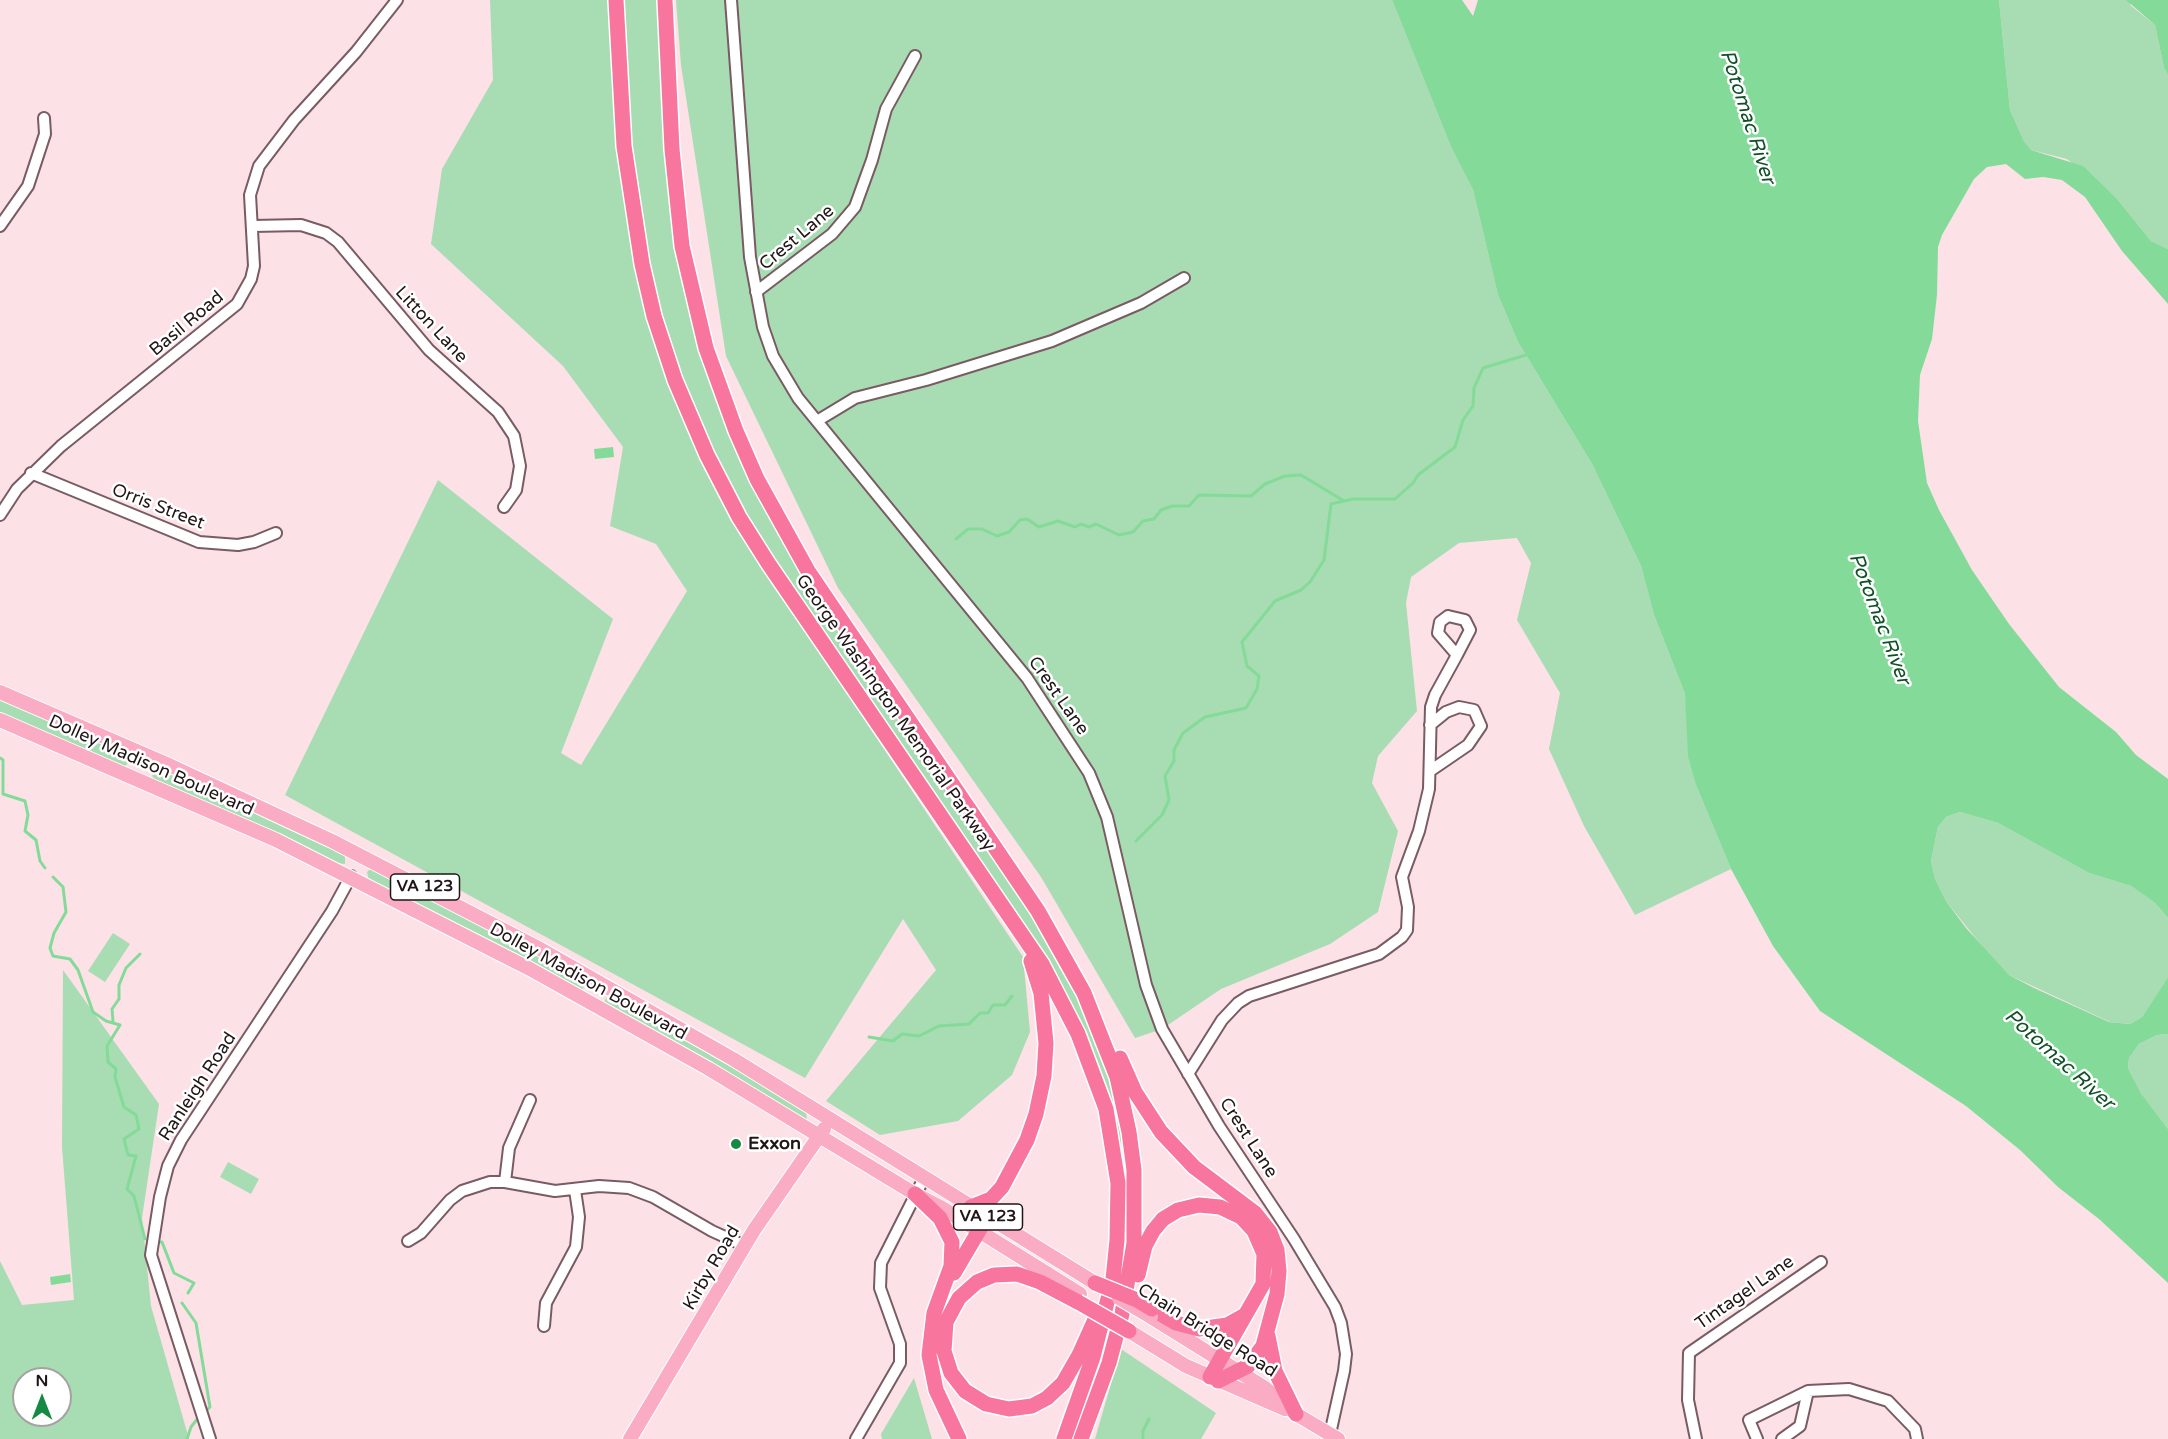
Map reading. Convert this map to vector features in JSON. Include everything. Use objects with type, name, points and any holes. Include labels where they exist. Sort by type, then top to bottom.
[{"type":"highway","name":"George Washington Memorial Parkway","points":[[616,0],[630,200],[654,316],[684,404],[729,498],[768,563],[1042,964],[1071,1019],[1106,1109],[1118,1183],[1117,1240],[1113,1279],[1093,1357],[1064,1439]]},
{"type":"highway","name":"George Washington Memorial Parkway","points":[[664,0],[672,149],[682,246],[706,348],[736,431],[757,479],[795,550],[1018,879],[1066,958],[1091,1009],[1112,1061],[1122,1095],[1132,1150],[1135,1188],[1134,1243],[1129,1279],[1109,1363],[1081,1439]]},
{"type":"highway","points":[[971,1207],[991,1199],[1002,1187],[1027,1140],[1044,1076],[1046,1043],[1037,972],[1011,917]]},
{"type":"highway","points":[[1091,1009],[1117,1050],[1140,1102],[1161,1132],[1194,1167],[1249,1207],[1270,1232],[1277,1250],[1279,1271],[1268,1334],[1255,1359],[1238,1372],[1214,1379]]},
{"type":"highway","points":[[915,1194],[940,1218],[952,1242],[951,1266],[931,1329],[930,1364],[936,1390],[959,1439]]},
{"type":"highway","points":[[1109,1363],[1134,1294],[1150,1236],[1163,1219],[1183,1208],[1204,1205],[1226,1209],[1246,1222],[1258,1237],[1264,1254],[1264,1278],[1247,1313],[1219,1360],[1214,1379]]},
{"type":"highway","points":[[943,1291],[987,1217]]},
{"type":"highway","points":[[1113,1279],[1072,1368],[1059,1388],[1043,1401],[1021,1408],[991,1406],[965,1391],[951,1373],[944,1351],[946,1322],[956,1302],[978,1282],[994,1275],[1017,1274],[1079,1298],[1129,1331]]},
{"type":"highway","points":[[1090,1279],[1137,1300],[1152,1313],[1199,1329],[1227,1325],[1247,1313]]},
{"type":"highway","points":[[1268,1334],[1275,1371],[1296,1414]]},
{"type":"main road","name":"Dolley Madison Boulevard","points":[[0,692],[144,754],[361,855],[601,982],[1090,1279]]},
{"type":"main road","name":"Dolley Madison Boulevard","points":[[0,720],[133,776],[351,876],[591,1002],[980,1231],[1079,1298]]},
{"type":"main road","points":[[133,776],[144,754]]},
{"type":"main road","points":[[351,876],[361,855]]},
{"type":"main road","points":[[591,1002],[601,982]]},
{"type":"main road","name":"Kirby Road","points":[[630,1439],[745,1246],[830,1120]]},
{"type":"main road","name":"Chain Bridge Road","points":[[1152,1313],[1219,1360],[1265,1388],[1296,1414]]},
{"type":"main road","name":"Chain Bridge Road","points":[[1129,1331],[1214,1379],[1296,1414],[1334,1436]]},
{"type":"street","name":"Basil Road","points":[[0,515],[31,473],[237,304],[245,292],[254,266],[250,195],[259,166],[294,120],[356,52],[397,0]]},
{"type":"street","points":[[731,0],[750,257],[756,292]]},
{"type":"street","name":"Crest Lane","points":[[915,56],[886,109],[872,160],[855,207],[832,234],[756,292],[773,356],[798,398],[1027,678],[1080,756],[1107,817],[1152,1004],[1162,1029],[1188,1074],[1294,1239],[1335,1307],[1341,1323],[1346,1354],[1334,1436]]},
{"type":"street","points":[[0,226],[28,186],[45,134],[44,118]]},
{"type":"street","name":"Litton Lane","points":[[253,226],[301,225],[326,233],[338,242],[429,350],[498,412],[514,436],[520,466],[516,490],[504,507]]},
{"type":"street","points":[[818,421],[855,398],[973,366],[1059,339],[1141,303],[1185,278]]},
{"type":"street","name":"Orris Street","points":[[31,473],[199,542],[238,545],[254,542],[276,533]]},
{"type":"street","points":[[1188,1074],[1222,1020],[1238,1003],[1249,996],[1369,958],[1402,938],[1409,922],[1402,887],[1403,867],[1419,831],[1429,789],[1430,725],[1435,695],[1457,655]]},
{"type":"street","points":[[1430,725],[1446,712],[1460,707],[1474,710],[1480,726],[1468,745],[1430,771]]},
{"type":"street","name":"Ranleigh Road","points":[[210,1439],[151,1255],[160,1197],[168,1167],[181,1140],[332,911],[351,876]]},
{"type":"street","points":[[505,1182],[509,1148],[530,1100]]},
{"type":"street","points":[[856,1439],[900,1363],[900,1344],[880,1288],[879,1276],[885,1251],[924,1178]]},
{"type":"street","points":[[408,1241],[421,1233],[440,1209],[462,1191],[490,1182],[505,1182],[536,1189],[575,1190],[614,1186],[643,1192],[745,1246]]},
{"type":"street","points":[[544,1326],[546,1303],[576,1247],[579,1217],[575,1190]]},
{"type":"street","name":"Tintagel Lane","points":[[1696,1439],[1688,1400],[1689,1353],[1821,1262]]},
{"type":"street","points":[[1757,1439],[1749,1420],[1808,1391],[1849,1389],[1888,1401],[1915,1429],[1917,1439]]},
{"type":"street","points":[[1782,1439],[1800,1426],[1808,1391]]},
{"type":"shaded area","points":[[490,0],[610,0],[616,131],[632,255],[668,376],[717,492],[866,722],[1023,957],[1030,1032],[1012,1075],[958,1121],[880,1135],[826,1101],[936,970],[903,919],[805,1078],[285,795],[438,480],[613,619],[561,753],[581,765],[687,591],[656,544],[610,526],[623,447],[563,366],[431,244],[442,169],[493,80]]},
{"type":"shaded area","points":[[621,0],[657,0],[667,163],[744,466],[777,531],[850,645],[1039,922],[1083,1004],[1114,1083],[1125,1143],[1119,1144],[1112,1113],[1094,1059],[745,519],[680,381],[657,303],[637,216]]},
{"type":"shaded area","points":[[676,0],[1392,0],[1451,147],[1473,190],[1498,295],[1518,342],[1592,464],[1641,566],[1654,615],[1685,694],[1696,785],[1731,869],[1635,915],[1584,826],[1549,749],[1560,693],[1517,620],[1531,563],[1517,538],[1459,543],[1411,577],[1406,603],[1417,711],[1378,756],[1372,783],[1398,831],[1378,912],[1330,944],[1221,989],[1162,1029],[1135,1038],[1041,877],[838,588],[726,356],[681,65]]},
{"type":"shaded area","points":[[1999,0],[2134,0],[2130,5],[2155,25],[2164,68],[2168,75],[2168,249],[2151,241],[2118,200],[2067,159],[2031,150],[2024,141],[2010,110]]},
{"type":"shaded area","points":[[0,699],[126,753],[131,757],[129,763],[123,767],[0,716]]},
{"type":"shaded area","points":[[157,766],[345,855],[345,864],[335,863],[154,781],[151,771]]},
{"type":"shaded area","points":[[1960,812],[1998,823],[2089,873],[2131,886],[2155,903],[2168,918],[2168,977],[2142,1017],[2130,1024],[2110,1022],[2009,975],[1990,956],[1946,901],[1935,879],[1931,861],[1938,827],[1946,817]]},
{"type":"shaded area","points":[[372,867],[584,980],[583,990],[578,990],[369,881],[367,872]]},
{"type":"shaded area","points":[[113,933],[130,944],[105,982],[88,971]]},
{"type":"shaded area","points":[[63,970],[159,1104],[142,1218],[151,1306],[189,1439],[0,1439],[0,1261],[22,1305],[74,1300],[62,1147]]},
{"type":"shaded area","points":[[607,997],[613,997],[797,1105],[806,1112],[807,1120],[804,1121],[606,1005],[604,1002]]},
{"type":"shaded area","points":[[2168,1034],[2168,1129],[2141,1093],[2128,1068],[2129,1058],[2139,1044],[2157,1035]]},
{"type":"shaded area","points":[[228,1162],[259,1179],[251,1194],[220,1177]]},
{"type":"shaded area","points":[[1121,1349],[1216,1413],[1201,1439],[1095,1439]]},
{"type":"shaded area","points":[[914,1378],[932,1439],[882,1439],[881,1434]]},
{"type":"water","name":"Potomac River","points":[[1392,0],[1462,0],[1473,16],[1478,0],[1999,0],[2010,110],[2024,141],[2031,150],[2083,166],[2118,200],[2151,241],[2168,249],[2168,304],[2122,251],[2085,197],[2062,180],[2043,177],[2025,179],[2006,164],[1987,167],[1974,179],[1942,235],[1938,247],[1937,295],[1932,339],[1920,375],[1918,421],[1927,483],[1939,510],[1972,570],[2009,624],[2059,687],[2116,732],[2136,755],[2168,779],[2168,918],[2155,903],[2131,886],[2089,873],[1998,823],[1960,812],[1946,817],[1938,827],[1931,861],[1935,879],[1946,901],[1966,928],[2009,975],[2034,988],[2109,1022],[2130,1024],[2142,1017],[2168,977],[2168,1034],[2157,1035],[2139,1044],[2129,1058],[2128,1068],[2141,1093],[2168,1129],[2168,1283],[2099,1219],[2058,1187],[2020,1150],[1966,1106],[1820,1011],[1773,946],[1731,869],[1696,785],[1688,756],[1685,694],[1654,615],[1641,566],[1592,464],[1518,342],[1498,295],[1473,190],[1451,147]]},
{"type":"water","points":[[2126,0],[2168,0],[2168,75],[2164,68],[2155,25]]},
{"type":"water","points":[[613,447],[614,457],[595,459],[594,449]]},
{"type":"water","points":[[70,1274],[71,1282],[51,1285],[50,1277]]},
{"type":"waterway","points":[[1136,841],[1162,815],[1169,800],[1165,776],[1174,761],[1174,750],[1183,733],[1205,717],[1246,708],[1257,689],[1259,676],[1247,666],[1242,642],[1275,601],[1301,590],[1310,582],[1324,560],[1331,504],[1353,499],[1395,499],[1413,483],[1418,475],[1455,447],[1463,420],[1473,406],[1474,388],[1483,368],[1526,355]]},
{"type":"waterway","points":[[956,539],[968,529],[982,529],[997,536],[1009,532],[1020,520],[1027,519],[1039,527],[1058,521],[1075,527],[1081,524],[1089,527],[1096,524],[1119,535],[1133,532],[1143,521],[1154,519],[1161,510],[1172,506],[1189,506],[1199,495],[1251,496],[1265,484],[1285,476],[1301,475],[1344,501]]},
{"type":"waterway","points":[[0,758],[3,760],[3,794],[25,801],[28,815],[25,831],[36,840],[40,861],[45,868]]},
{"type":"waterway","points":[[53,877],[63,887],[66,912],[54,933],[50,948],[53,956],[70,959],[78,970],[93,1012],[106,1021],[120,1025],[107,1046],[108,1062],[116,1069],[115,1077],[124,1107],[136,1115],[139,1129],[124,1139],[128,1155],[136,1156],[127,1189],[134,1196],[145,1239]]},
{"type":"waterway","points":[[113,1021],[112,1009],[119,999],[119,985],[126,968],[140,954]]},
{"type":"waterway","points":[[869,1037],[893,1041],[902,1034],[919,1036],[939,1026],[969,1024],[980,1013],[988,1013],[993,1005],[1005,1005],[1012,996]]},
{"type":"waterway","points":[[156,1242],[162,1242],[174,1273],[194,1283],[188,1293]]},
{"type":"waterway","points":[[182,1303],[196,1323],[210,1407],[208,1409]]},
{"type":"waterway","points":[[187,1439],[191,1427],[198,1418]]},
{"type":"waterway","points":[[1143,1439],[1143,1431],[1149,1419]]},
{"type":"place","name":"Exxon","points":[[736,1144]]}]
